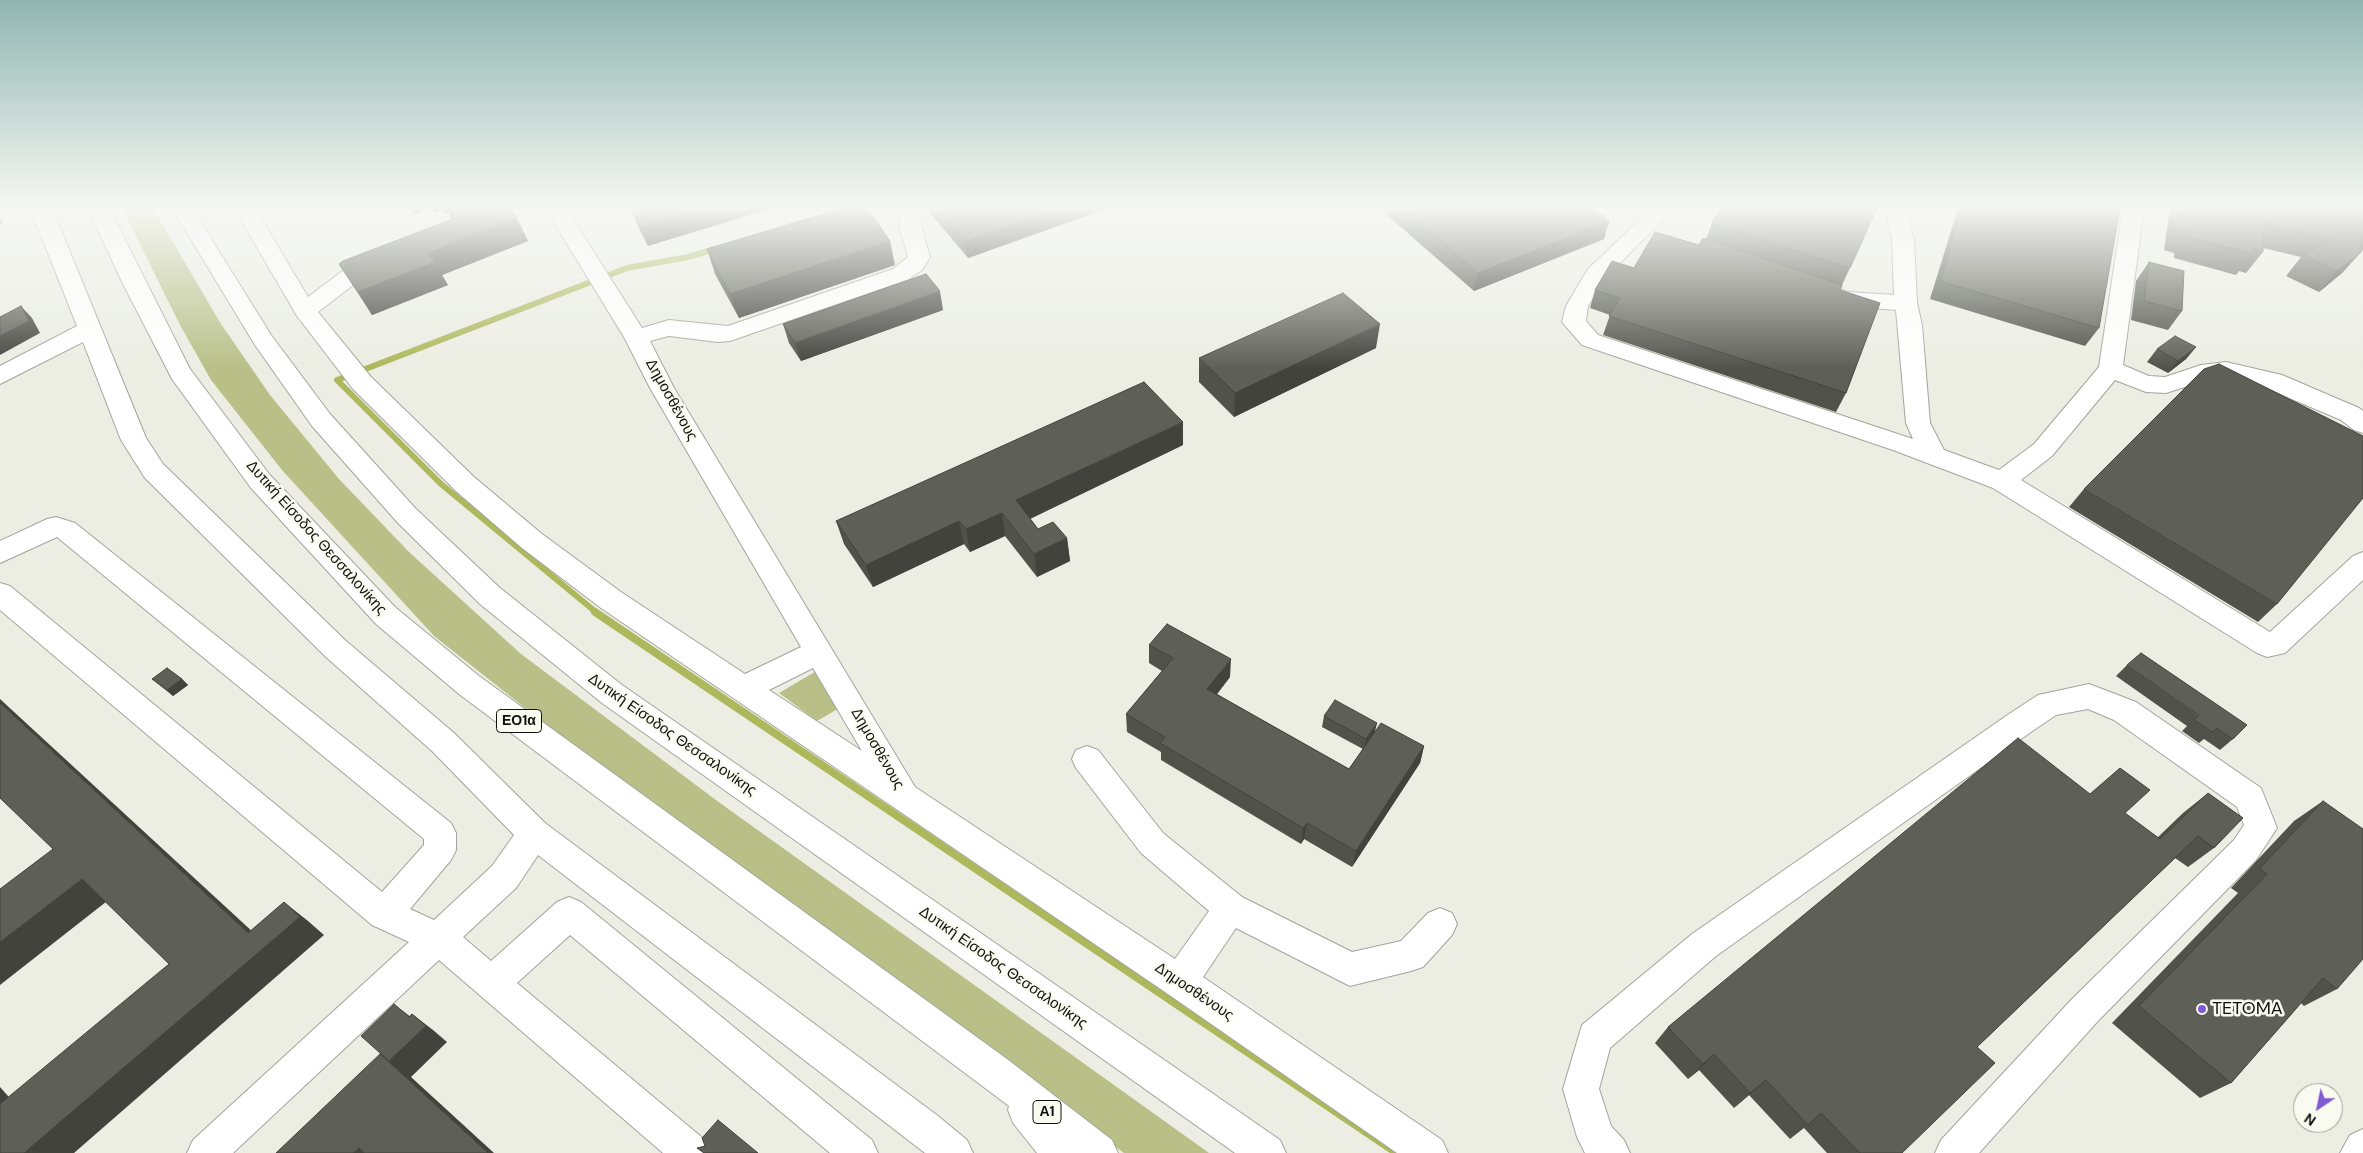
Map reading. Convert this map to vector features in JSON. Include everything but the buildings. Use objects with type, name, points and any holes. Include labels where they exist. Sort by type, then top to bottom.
[{"type":"main road","points":[[62,262],[134,440],[154,471],[336,649],[443,742],[534,833],[925,1129],[954,1153]]},
{"type":"main road","name":"Δυτική Είσοδος Θεσσαλονίκης","points":[[124,262],[186,380],[260,481],[386,616],[469,685],[994,1072],[1100,1153]]},
{"type":"main road","name":"Δυτική Είσοδος Θεσσαλονίκης","points":[[215,262],[263,340],[321,420],[407,516],[490,596],[612,694],[1267,1153]]},
{"type":"main road","points":[[277,262],[305,311],[362,383],[439,459],[532,541],[611,600],[905,797]]},
{"type":"main road","points":[[305,311],[353,274],[372,262]]},
{"type":"main road","name":"Δημοσθένους","points":[[590,262],[636,337],[662,388],[905,797],[1180,982],[1429,1153]]},
{"type":"main road","points":[[636,337],[670,328],[730,333],[901,274],[916,262]]},
{"type":"main road","points":[[1608,262],[1596,274],[1576,306],[1574,322],[1590,340],[1654,363],[1934,455],[2002,481],[2267,645],[2275,645],[2363,563]]},
{"type":"main road","points":[[1904,262],[1906,303],[1910,325],[1918,423],[1934,455]]},
{"type":"main road","points":[[2002,481],[2043,450],[2111,369],[2126,262]]},
{"type":"main road","points":[[1821,290],[1849,299],[1906,303]]},
{"type":"main road","points":[[0,376],[88,330]]},
{"type":"main road","points":[[2111,369],[2146,384],[2166,385],[2201,373],[2226,370],[2274,381],[2350,414],[2363,424]]},
{"type":"main road","points":[[0,554],[47,529],[56,527],[66,530],[440,833],[440,850],[384,914]]},
{"type":"main road","points":[[0,594],[384,914],[438,938],[692,1153]]},
{"type":"main road","points":[[744,690],[819,651]]},
{"type":"main road","points":[[1611,1153],[1596,1137],[1581,1089],[1595,1038],[1704,945],[2020,723],[2049,704],[2088,696],[2125,711],[2250,798],[2261,828],[2245,850],[2085,1010],[1954,1153]]},
{"type":"main road","points":[[1087,759],[1152,843],[1230,908],[1350,969],[1411,955],[1440,924]]},
{"type":"main road","points":[[206,1153],[504,877],[534,833]]},
{"type":"main road","points":[[1180,982],[1230,908]]},
{"type":"main road","points":[[492,983],[570,913],[859,1153]]},
{"type":"main road","points":[[994,1072],[1061,1153]]},
{"type":"main road","points":[[2359,1153],[2363,1148]]},
{"type":"green space","points":[[149,262],[185,262],[221,324],[270,395],[339,479],[409,552],[521,654],[720,803],[1209,1153],[1124,1153],[572,745],[434,636],[282,470],[211,380],[180,325]]},
{"type":"green space","points":[[818,670],[841,707],[817,721],[779,693]]},
{"type":"waterway","points":[[597,613],[441,484],[337,380],[627,268],[661,262]]},
{"type":"waterway","points":[[595,612],[1397,1153]]},
{"type":"place","name":"TETOMA","points":[[2202,1009]]}]
